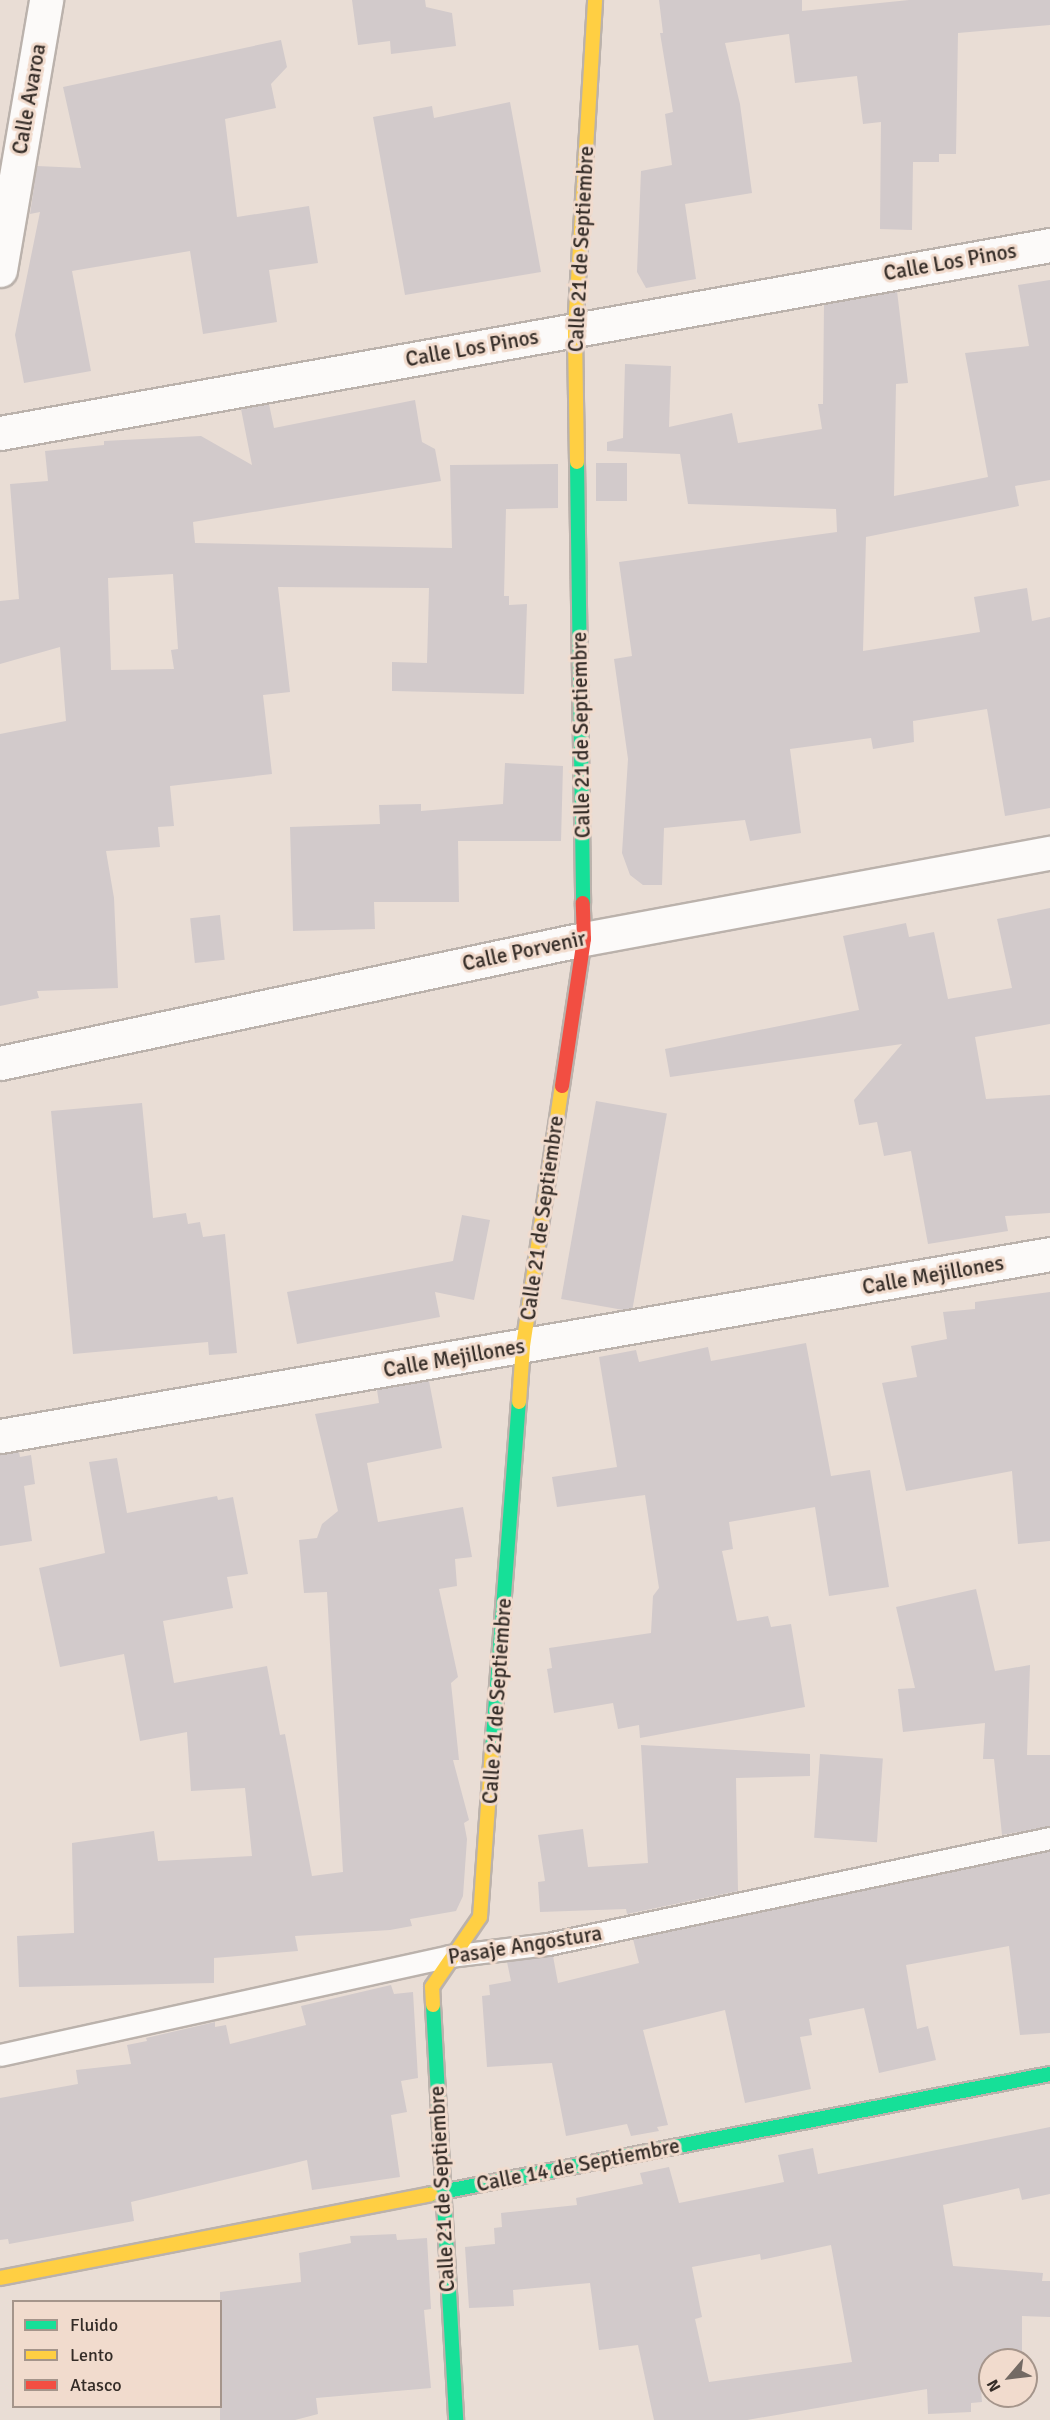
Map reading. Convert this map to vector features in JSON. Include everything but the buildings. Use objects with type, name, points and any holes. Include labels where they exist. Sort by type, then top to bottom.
[{"type":"street","name":"Calle Avaroa","points":[[0,270],[46,0]]},
{"type":"street","name":"Calle 21 de Septiembre","points":[[456,2420],[441,2191],[432,1987],[450,1956],[480,1917],[523,1346],[584,939],[575,329],[595,0]]},
{"type":"street","name":"Calle Los Pinos","points":[[0,433],[1050,245]]},
{"type":"street","name":"Calle Porvenir","points":[[0,1063],[584,939],[1050,853]]},
{"type":"street","name":"Calle Mejillones","points":[[0,1436],[1050,1254]]},
{"type":"street","name":"Calle 14 de Septiembre","points":[[0,2278],[1050,2074]]},
{"type":"lane","name":"Pasaje Angostura","points":[[0,2055],[450,1956],[548,1944],[1050,1838]]},
{"type":"traffic: fast","points":[[577,462],[583,903]]},
{"type":"traffic: fast","points":[[492,1751],[519,1402]]},
{"type":"traffic: fast","points":[[433,2005],[456,2420]]},
{"type":"traffic: fast","points":[[431,2194],[1050,2074]]},
{"type":"traffic: slow","points":[[577,462],[575,329],[595,0]]},
{"type":"traffic: slow","points":[[519,1402],[523,1346],[562,1086]]},
{"type":"traffic: slow","points":[[433,2005],[432,1987],[480,1917],[492,1751]]},
{"type":"traffic: slow","points":[[0,2278],[431,2194]]},
{"type":"traffic: jam","points":[[562,1086],[584,939],[583,903]]}]
